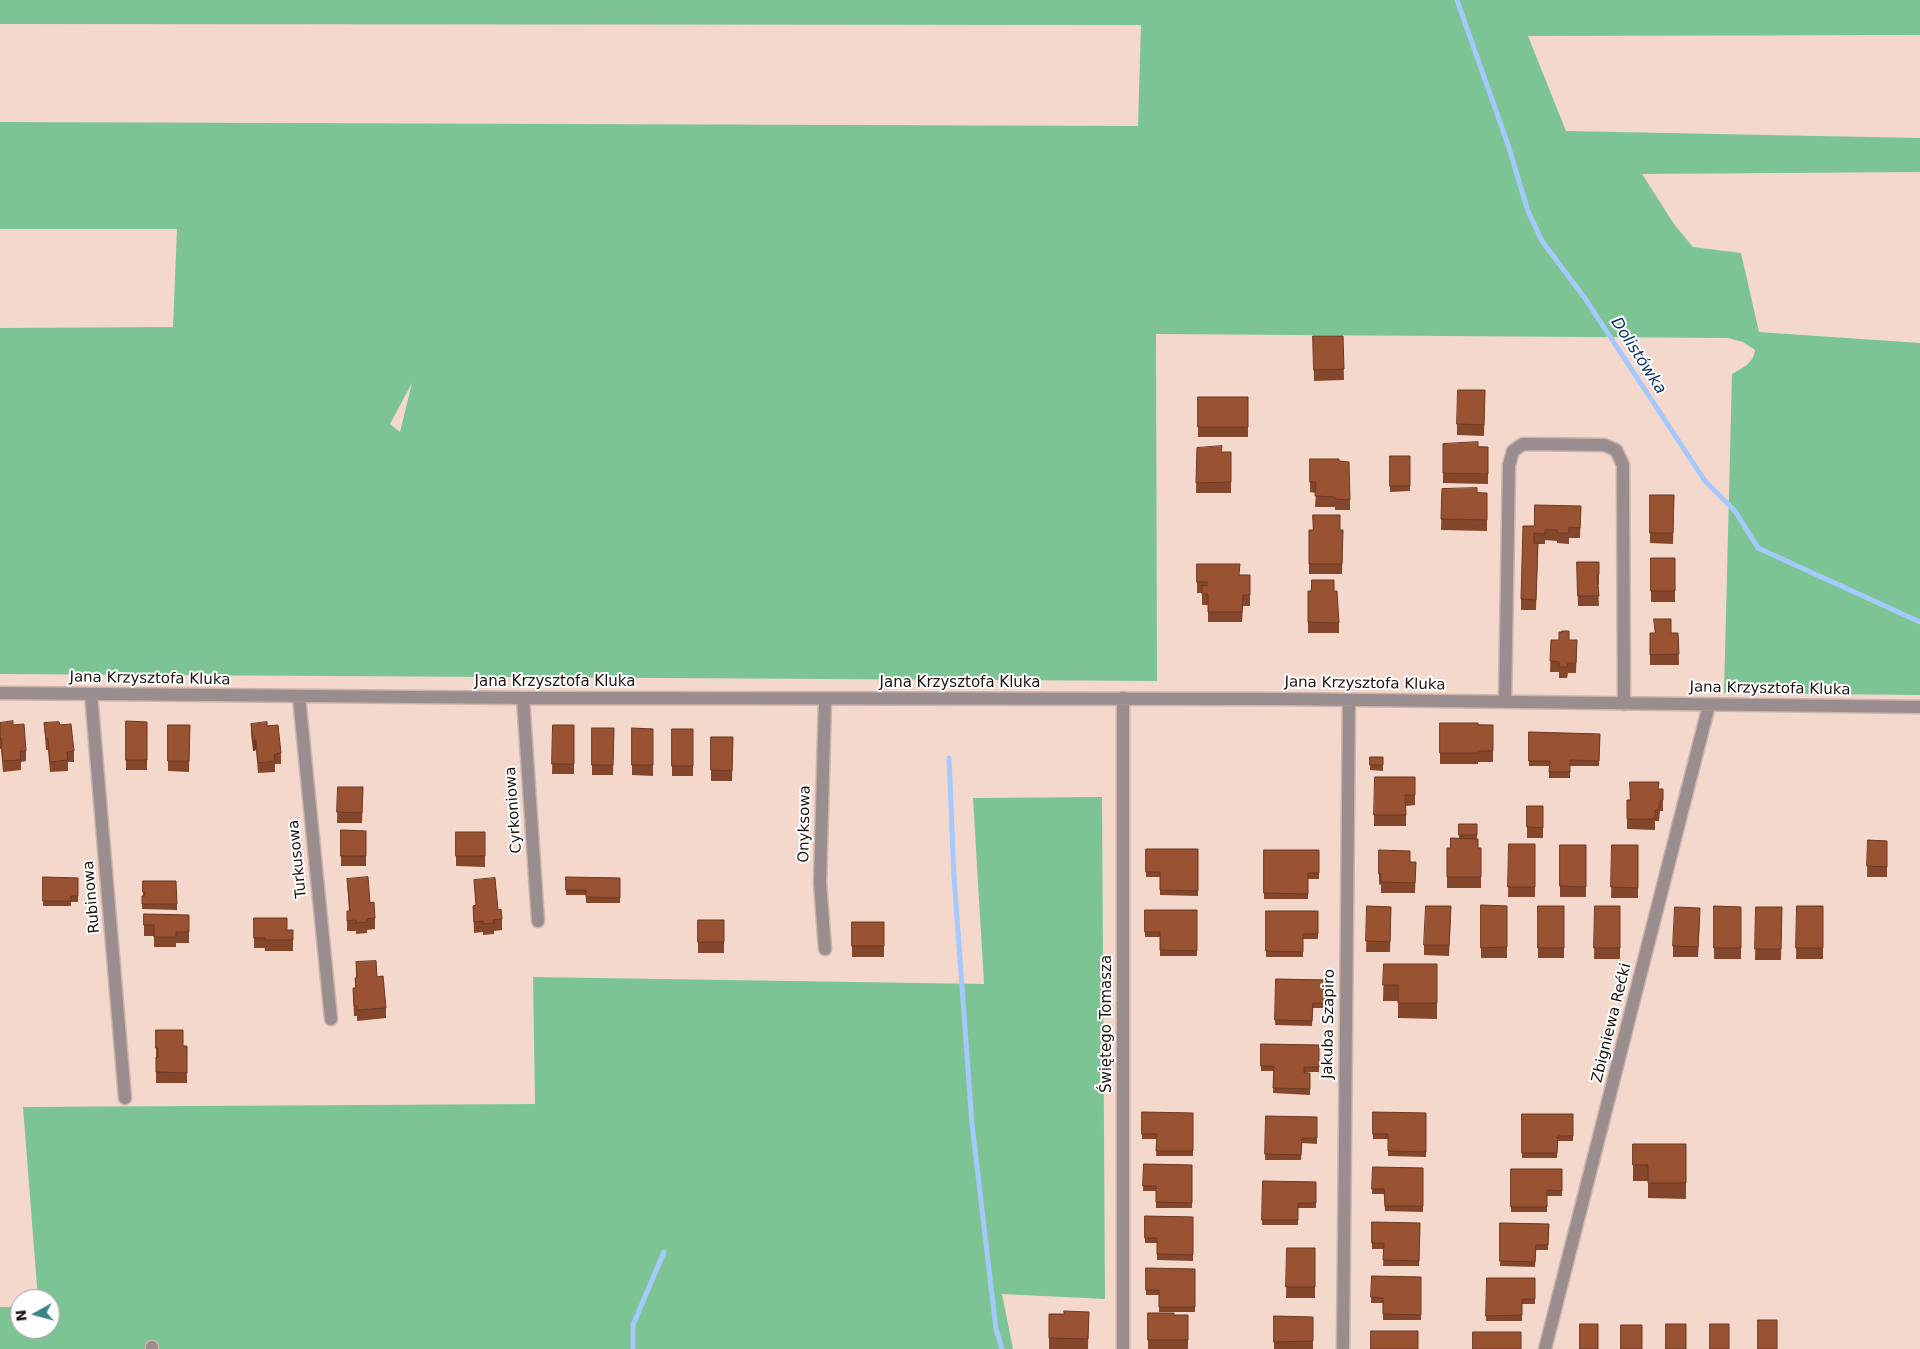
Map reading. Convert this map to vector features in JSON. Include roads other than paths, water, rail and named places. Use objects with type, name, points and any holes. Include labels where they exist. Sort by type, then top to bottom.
[{"type":"street","points":[[1505,702],[1509,466],[1513,451],[1523,444],[1604,445],[1616,450],[1623,465],[1624,704]]},
{"type":"street","name":"Jana Krzysztofa Kluka","points":[[0,693],[522,698],[1123,698],[1920,707]]},
{"type":"street","name":"Rubinowa","points":[[91,694],[125,1098]]},
{"type":"street","name":"Turkusowa","points":[[298,697],[330,1019]]},
{"type":"street","name":"Cyrkoniowa","points":[[522,698],[538,921]]},
{"type":"street","name":"Świętego Tomasza","points":[[1123,698],[1123,1349]]},
{"type":"street","name":"Onyksowa","points":[[824,699],[820,883],[825,950]]},
{"type":"street","name":"Jakuba Szapiro","points":[[1342,1349],[1349,700]]},
{"type":"street","name":"Zbigniewa Rećki","points":[[1545,1349],[1708,705]]},
{"type":"waterway","name":"Dolistówka","points":[[1457,0],[1508,145],[1528,211],[1542,241],[1584,297],[1705,481],[1735,511],[1758,548],[1920,622]]},
{"type":"waterway","points":[[949,758],[954,877],[972,1124],[996,1329],[1002,1349]]},
{"type":"waterway","points":[[633,1349],[633,1325],[664,1252]]}]
